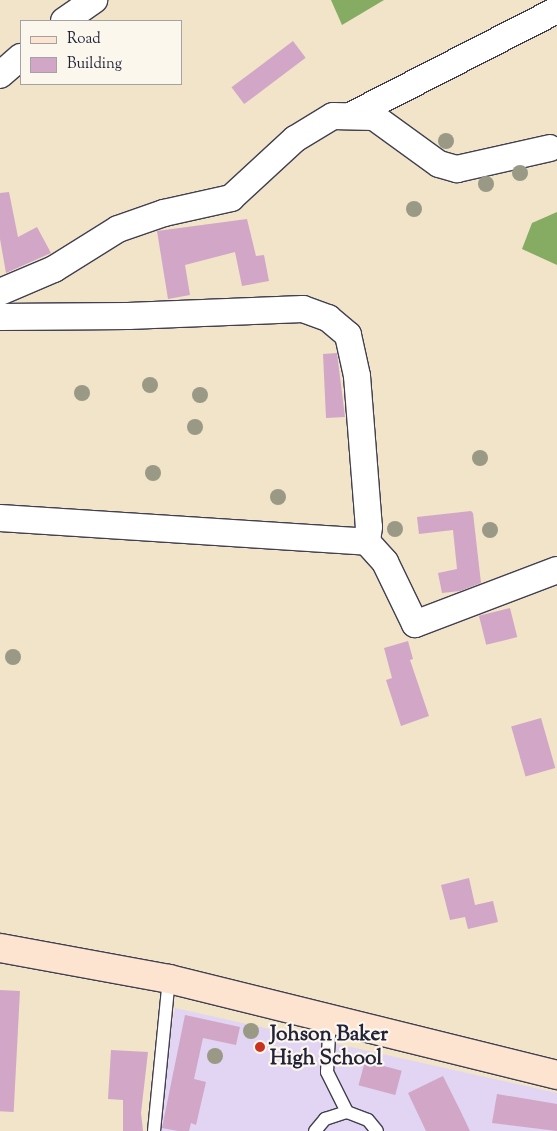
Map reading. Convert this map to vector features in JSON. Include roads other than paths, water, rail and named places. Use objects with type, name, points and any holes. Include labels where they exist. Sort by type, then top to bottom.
[{"type":"street","points":[[65,20],[94,0]]},
{"type":"street","points":[[352,115],[557,10]]},
{"type":"street","points":[[0,75],[20,58]]},
{"type":"street","points":[[0,292],[54,269],[118,229],[164,213],[231,198],[295,139],[333,116],[374,117],[439,164],[457,169],[550,148]]},
{"type":"street","points":[[0,316],[128,316],[303,309],[328,318],[348,335],[357,376],[369,527],[367,542]]},
{"type":"street","points":[[0,518],[367,542],[384,562],[415,624],[557,570]]},
{"type":"street","points":[[0,948],[169,979],[330,1016],[557,1075]]},
{"type":"lane","points":[[154,1131],[169,979]]},
{"type":"lane","points":[[330,1016],[326,1072],[347,1112]]},
{"type":"lane","points":[[315,1131],[325,1120],[347,1112],[368,1120],[377,1131]]},
{"type":"place","name":"Johson Baker High School","points":[[260,1047]]}]
